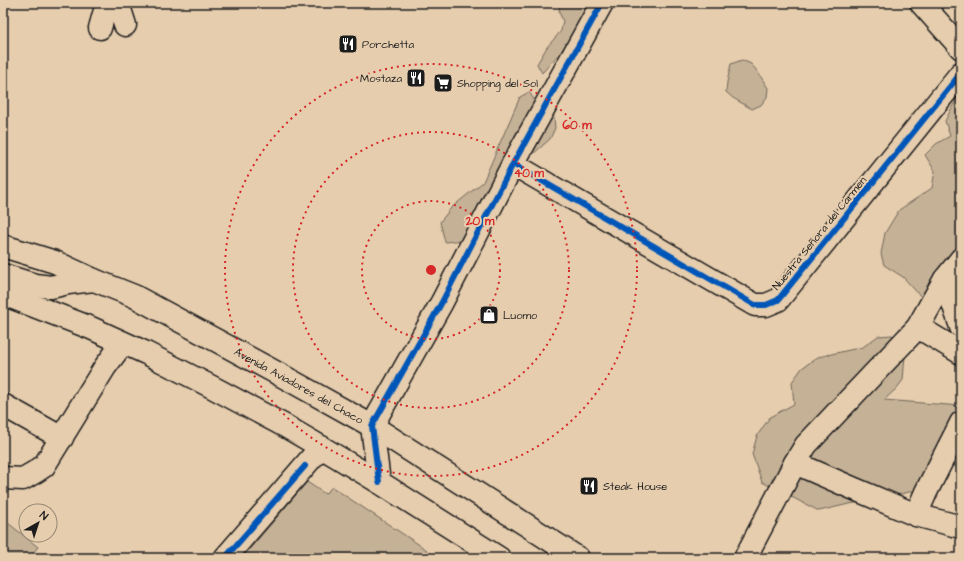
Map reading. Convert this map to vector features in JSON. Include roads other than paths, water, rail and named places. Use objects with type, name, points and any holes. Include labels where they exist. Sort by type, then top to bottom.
[{"type":"main road","points":[[100,28],[107,3]]},
{"type":"main road","points":[[118,3],[125,25]]},
{"type":"main road","points":[[379,482],[372,426],[442,302],[513,164],[602,3]]},
{"type":"main road","points":[[920,3],[961,48]]},
{"type":"main road","name":"Nuestra Señora del Carmen","points":[[513,164],[755,305],[766,305],[778,300],[961,73]]},
{"type":"main road","name":"Avenida Aviadores del Chaco","points":[[3,246],[55,262],[134,296],[286,378],[372,426],[578,558]]},
{"type":"main road","points":[[745,558],[795,462],[806,446],[918,327],[945,279],[961,259]]},
{"type":"main road","points":[[3,275],[35,286],[51,287],[94,280]]},
{"type":"main road","points":[[945,279],[961,328]]},
{"type":"main road","points":[[3,294],[91,328],[212,387],[321,447],[499,558]]},
{"type":"main road","points":[[918,327],[961,353]]},
{"type":"main road","points":[[3,478],[23,479],[44,466],[105,367],[123,343]]},
{"type":"main road","points":[[3,405],[62,438]]},
{"type":"main road","points":[[916,515],[961,423]]},
{"type":"main road","points":[[224,558],[321,447]]},
{"type":"main road","points":[[795,462],[916,515],[961,527]]},
{"type":"place","name":"Porchetta","points":[[348,44]]},
{"type":"place","name":"Mostaza","points":[[416,78]]},
{"type":"place","name":"Shopping del Sol","points":[[443,83]]},
{"type":"place","name":"Luomo","points":[[489,315]]},
{"type":"place","name":"Steak House","points":[[589,486]]}]
